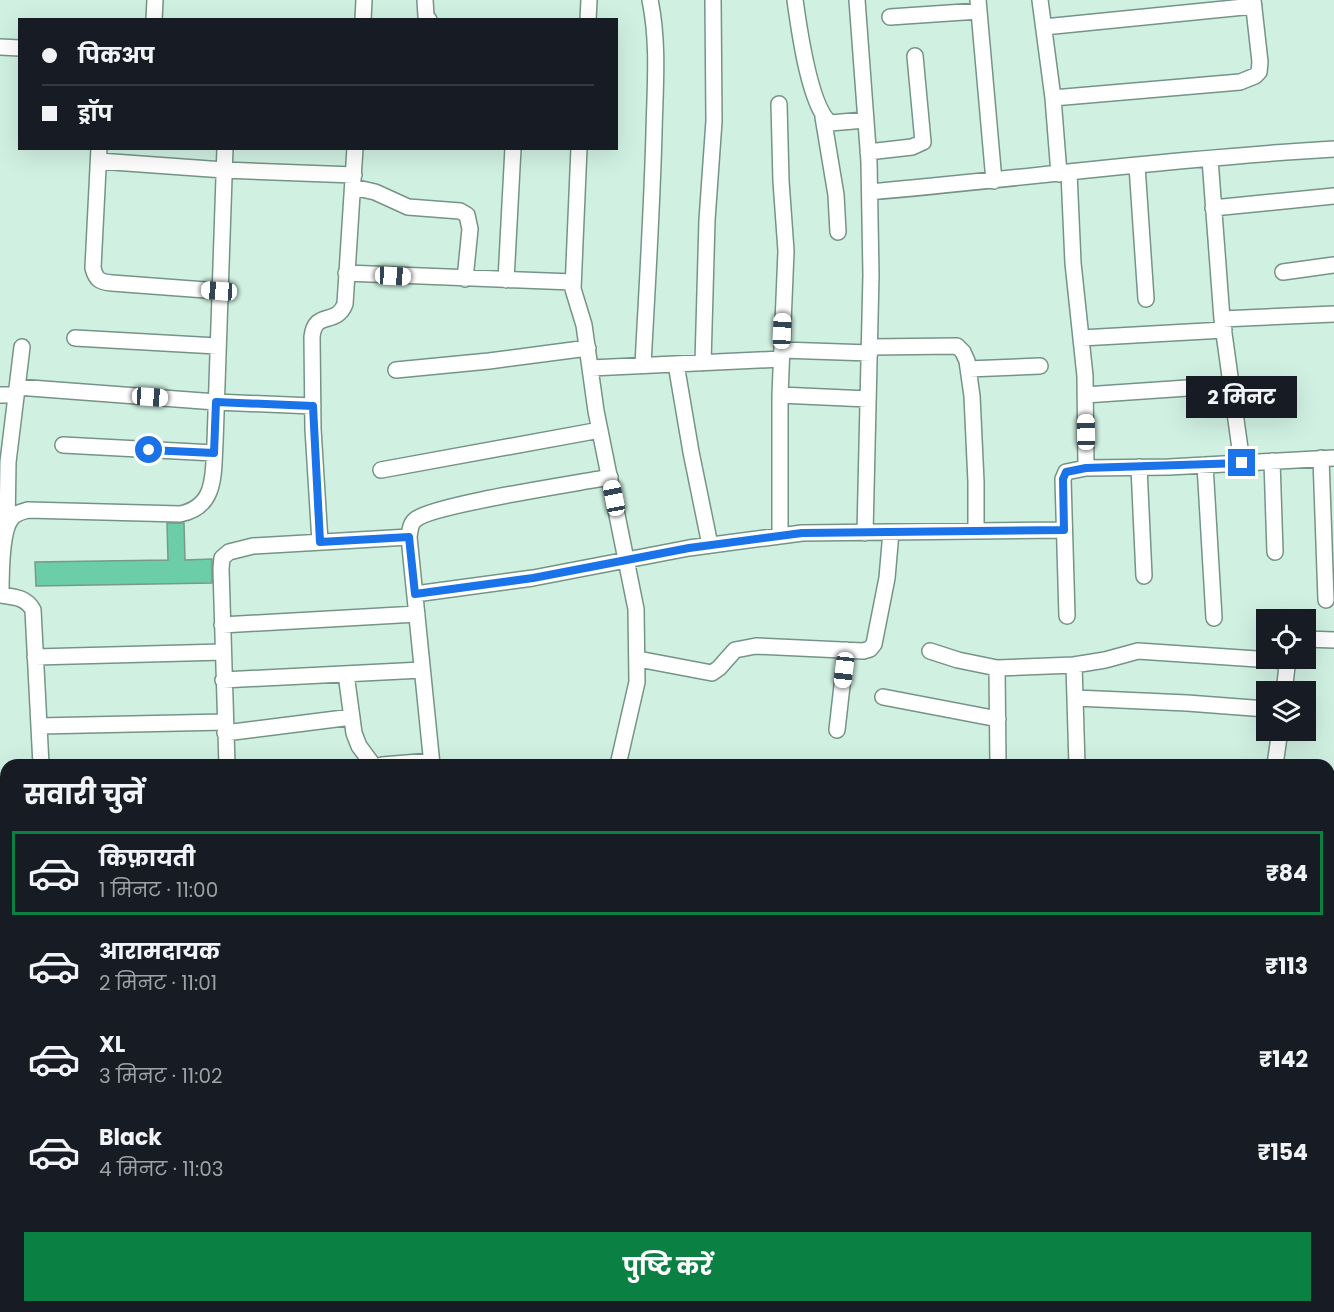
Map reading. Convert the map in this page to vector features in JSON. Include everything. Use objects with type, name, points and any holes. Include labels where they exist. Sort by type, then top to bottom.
[{"type":"street","points":[[154,0],[154,18]]},
{"type":"street","points":[[363,18],[364,0]]},
{"type":"street","points":[[425,0],[428,18]]},
{"type":"street","points":[[588,18],[589,0]]},
{"type":"street","points":[[643,365],[656,55],[654,20],[650,0]]},
{"type":"street","points":[[703,363],[707,220],[714,121],[713,0]]},
{"type":"street","points":[[795,0],[812,88],[824,117],[836,195],[838,232]]},
{"type":"street","points":[[857,0],[870,192],[870,350],[865,533]]},
{"type":"street","points":[[1040,0],[1064,174],[1081,338],[1086,468]]},
{"type":"street","points":[[1044,27],[1253,3],[1260,62],[1259,72],[1255,76],[1240,82],[1053,99]]},
{"type":"street","points":[[890,17],[978,5],[993,181]]},
{"type":"street","points":[[0,47],[18,48]]},
{"type":"street","points":[[868,152],[912,147],[922,142],[915,56]]},
{"type":"street","points":[[779,104],[786,250],[780,395],[780,535]]},
{"type":"street","points":[[824,117],[830,123],[865,120]]},
{"type":"street","points":[[870,192],[1334,149]]},
{"type":"street","points":[[4,527],[16,513],[28,510],[180,514],[192,512],[202,505],[208,496],[212,481],[214,453],[225,150]]},
{"type":"street","points":[[320,542],[313,406],[313,327],[318,321],[334,317],[342,311],[345,304],[355,150]]},
{"type":"street","points":[[506,280],[513,150]]},
{"type":"street","points":[[579,150],[573,289],[584,325],[600,430],[636,609],[637,682],[619,759]]},
{"type":"street","points":[[219,291],[100,282],[95,278],[93,268],[99,155],[224,170],[353,181],[408,207],[460,211],[467,215],[470,230],[465,279]]},
{"type":"street","points":[[1210,159],[1223,324],[1242,463]]},
{"type":"street","points":[[1137,166],[1146,299]]},
{"type":"street","points":[[1214,208],[1334,196]]},
{"type":"street","points":[[1283,272],[1334,265]]},
{"type":"street","points":[[346,273],[573,282]]},
{"type":"street","points":[[1081,338],[1334,314]]},
{"type":"street","points":[[75,338],[217,346]]},
{"type":"street","points":[[591,368],[957,346],[963,352],[968,369],[976,482],[976,531]]},
{"type":"street","points":[[22,347],[17,391],[4,462],[1,595],[29,602],[33,610],[41,759]]},
{"type":"street","points":[[396,370],[588,348]]},
{"type":"street","points":[[676,364],[691,452],[711,545]]},
{"type":"street","points":[[968,369],[1040,366]]},
{"type":"street","points":[[1085,396],[1232,385]]},
{"type":"street","points":[[0,395],[17,391],[313,406]]},
{"type":"street","points":[[780,395],[868,399]]},
{"type":"street","points":[[381,470],[600,430]]},
{"type":"street","points":[[63,446],[214,453]]},
{"type":"street","points":[[1067,616],[1063,479],[1066,472],[1086,468],[1205,465],[1327,458],[1326,600]]},
{"type":"street","points":[[1272,461],[1275,552]]},
{"type":"street","points":[[1205,465],[1214,618]]},
{"type":"street","points":[[1139,467],[1144,576]]},
{"type":"street","points":[[431,759],[409,537],[410,527],[415,520],[424,515],[458,506],[610,477]]},
{"type":"street","points":[[415,594],[533,578],[711,545],[780,535],[1064,530]]},
{"type":"street","points":[[638,659],[712,673],[735,650],[756,646],[863,651],[870,649],[874,644],[887,578],[891,532]]},
{"type":"street","points":[[226,759],[222,558],[229,552],[253,546],[409,537]]},
{"type":"street","points":[[222,625],[417,614]]},
{"type":"street","points":[[1316,639],[1334,640]]},
{"type":"street","points":[[837,730],[846,650]]},
{"type":"street","points":[[930,651],[958,660],[997,668],[1074,665],[1106,660],[1138,651],[1256,658]]},
{"type":"street","points":[[35,657],[223,652]]},
{"type":"street","points":[[1074,665],[1077,759]]},
{"type":"street","points":[[997,668],[998,759]]},
{"type":"street","points":[[224,680],[422,670]]},
{"type":"street","points":[[346,674],[354,733],[359,746],[369,759]]},
{"type":"street","points":[[883,697],[998,719]]},
{"type":"street","points":[[1076,698],[1256,708]]},
{"type":"street","points":[[39,726],[225,727],[352,717]]},
{"type":"street","points":[[1276,759],[1278,741]]},
{"type":"building","points":[[167,523],[184,523],[185,560],[212,559],[212,583],[36,586],[35,562],[168,560]]},
{"type":"route","points":[[149,450],[214,453],[216,402],[313,406],[320,542],[409,537],[415,594],[533,578],[627,562],[689,548],[802,533],[1064,530],[1063,479],[1066,472],[1086,468],[1242,463]]}]
